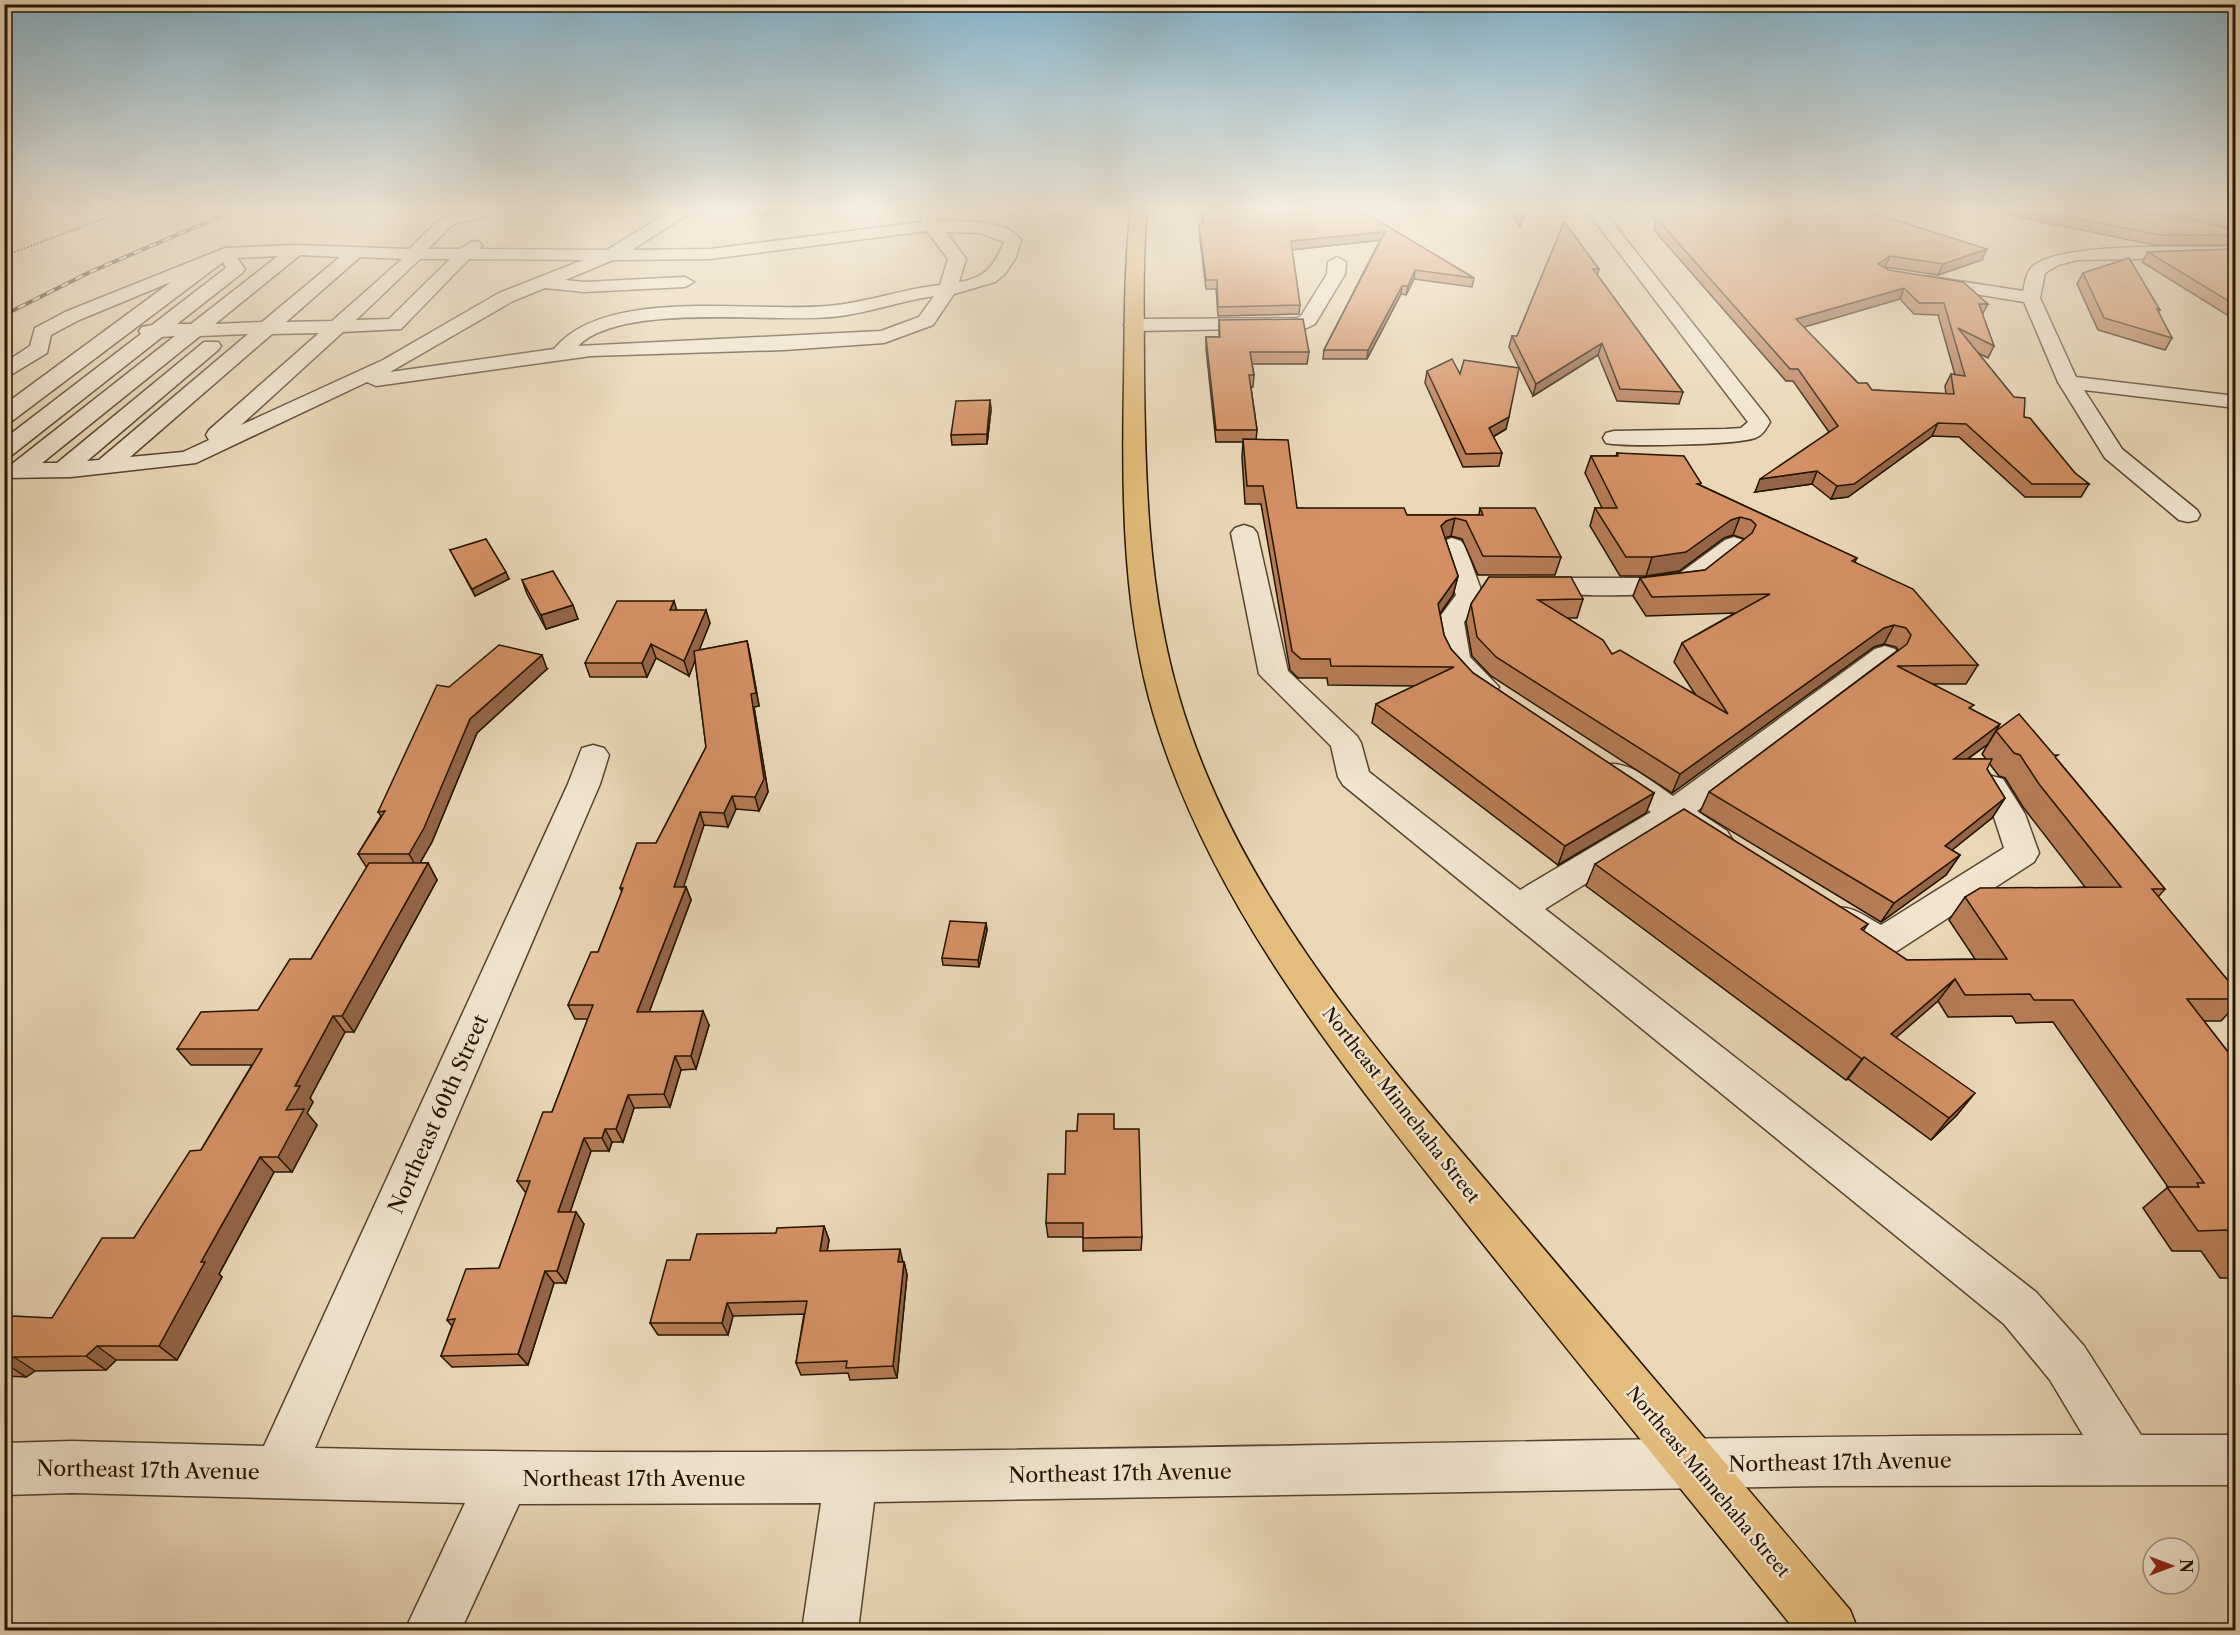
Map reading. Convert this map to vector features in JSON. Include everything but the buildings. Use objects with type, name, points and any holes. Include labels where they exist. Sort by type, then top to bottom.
[{"type":"main road","name":"Northeast Minnehaha Street","points":[[1135,284],[1136,513],[1144,588],[1164,698],[1187,763],[1227,849],[1282,946],[1358,1055],[1830,1630]]},
{"type":"street","points":[[7,371],[40,349],[42,332],[62,321],[150,284]]},
{"type":"street","points":[[4,416],[182,284]]},
{"type":"street","points":[[4,450],[217,284]]},
{"type":"street","points":[[12,471],[253,284]]},
{"type":"street","points":[[272,294],[284,284]]},
{"type":"street","points":[[105,467],[318,284]]},
{"type":"street","points":[[202,452],[227,424],[384,284]]},
{"type":"street","points":[[394,325],[434,284]]},
{"type":"street","points":[[540,293],[556,284]]},
{"type":"street","points":[[12,471],[105,467],[188,458],[390,364],[515,293],[639,284]]},
{"type":"street","points":[[348,384],[560,354],[884,337],[926,321],[949,284]]},
{"type":"street","points":[[560,354],[575,338],[611,321],[669,314],[799,314],[868,306],[919,293],[947,291],[979,284]]},
{"type":"street","points":[[1134,325],[1300,324],[1308,320],[1330,284]]},
{"type":"street","points":[[1614,438],[1746,434],[1759,422],[1652,284]]},
{"type":"street","points":[[1946,284],[2031,298]]},
{"type":"street","points":[[2034,284],[2031,298],[2068,382],[2114,453],[2188,515]]},
{"type":"street","points":[[273,351],[326,306]]},
{"type":"street","points":[[63,470],[255,309]]},
{"type":"street","points":[[579,310],[611,321]]},
{"type":"street","points":[[7,371],[53,350],[116,332],[299,329],[464,321]]},
{"type":"street","points":[[575,338],[633,332],[912,327]]},
{"type":"street","points":[[516,360],[632,366],[653,361],[675,347]]},
{"type":"street","points":[[2068,382],[2235,402]]},
{"type":"street","points":[[142,463],[168,441]]},
{"type":"street","points":[[1244,533],[1274,674],[1346,742],[1354,777],[2020,1308],[2067,1363],[2128,1461]]},
{"type":"street","points":[[1510,704],[1480,684],[1456,659],[1450,622],[1470,595],[1488,585],[1646,586],[1688,580],[1734,545]]},
{"type":"street","points":[[1452,546],[1488,585]]},
{"type":"street","points":[[1518,908],[1648,831],[1884,655]]},
{"type":"street","points":[[1589,754],[1674,813],[1743,856]]},
{"type":"street","name":"Northeast 60th Street","points":[[279,1472],[584,784],[593,755]]},
{"type":"street","points":[[1812,900],[1881,943],[2022,853],[2009,814],[1992,787]]},
{"type":"street","name":"Northeast 17th Avenue","points":[[4,1469],[72,1467],[504,1478],[851,1477],[1824,1461],[2235,1460]]},
{"type":"street","points":[[830,1630],[851,1477]]},
{"type":"street","points":[[433,1630],[504,1478]]},
{"type":"railway","points":[[4,315],[65,284]]}]
